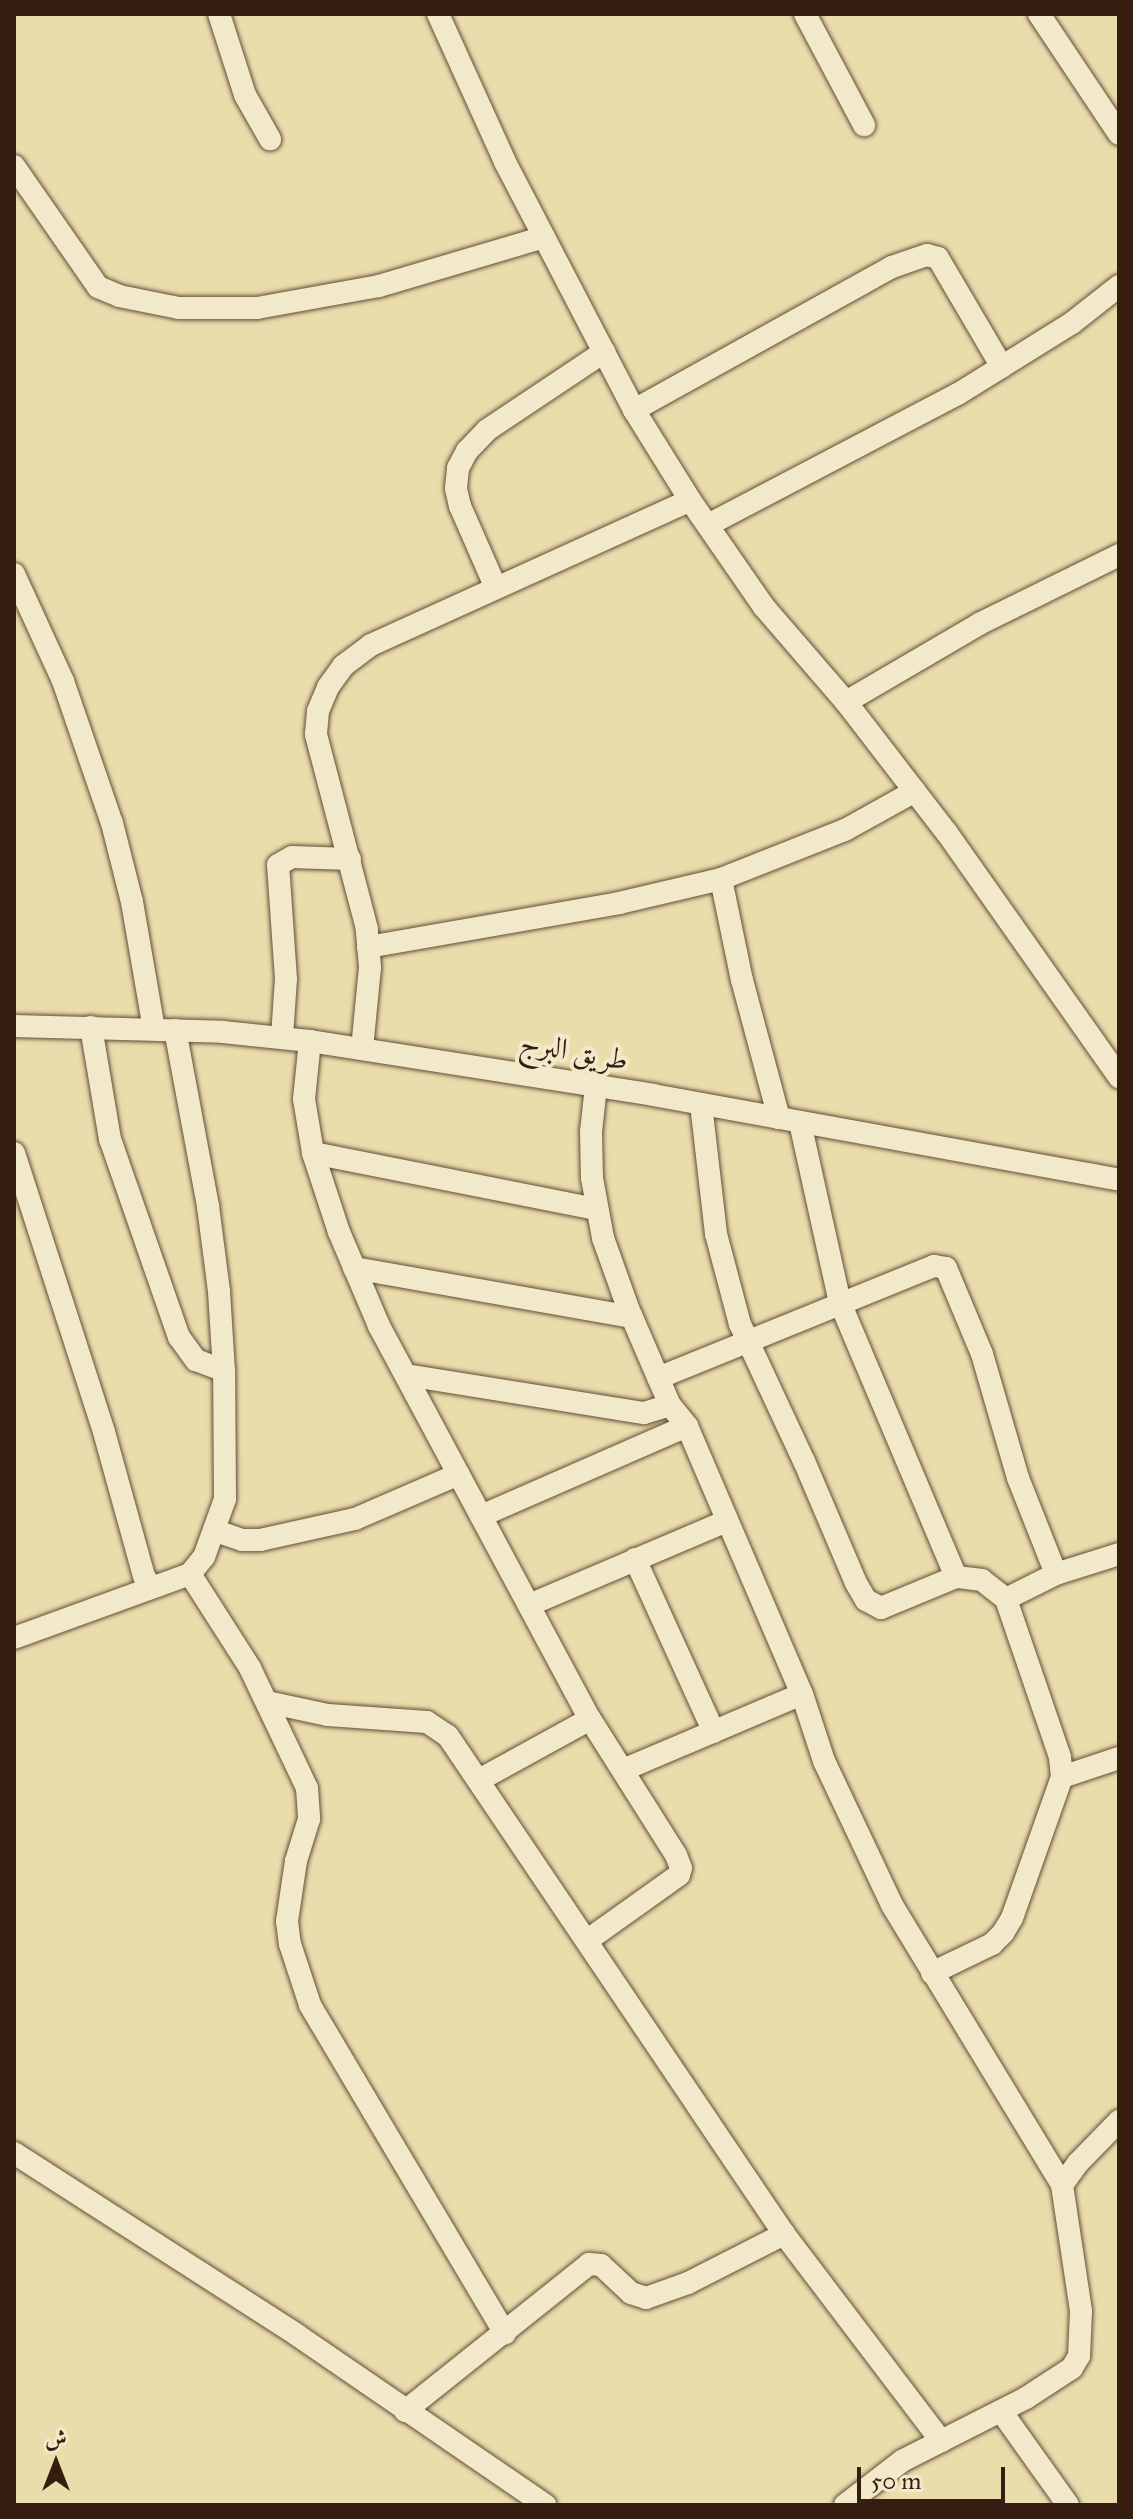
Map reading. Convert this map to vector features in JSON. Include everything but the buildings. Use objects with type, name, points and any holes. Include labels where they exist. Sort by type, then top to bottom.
[{"type":"street","points":[[219,14],[245,95],[270,139]]},
{"type":"street","points":[[438,14],[505,162],[634,410],[690,500],[764,607],[846,702],[915,791],[1119,1077]]},
{"type":"street","points":[[805,14],[864,125]]},
{"type":"street","points":[[1039,14],[1119,134]]},
{"type":"street","points":[[14,166],[98,287],[119,296],[179,308],[257,308],[379,286],[544,237]]},
{"type":"street","points":[[634,410],[892,267],[927,255],[938,258],[1002,367]]},
{"type":"street","points":[[708,525],[958,394],[1072,323],[1119,286]]},
{"type":"street","points":[[496,588],[460,506],[456,488],[458,468],[467,451],[487,430],[604,352]]},
{"type":"street","points":[[362,1049],[369,994],[368,947],[350,859],[316,734],[318,711],[328,687],[343,666],[371,645],[690,500]]},
{"type":"street","points":[[846,702],[981,623],[1119,555]]},
{"type":"street","points":[[14,574],[21,606],[63,681],[112,823],[210,1219],[224,1371],[225,1499],[216,1531],[204,1557],[190,1574],[14,1638]]},
{"type":"street","points":[[368,947],[619,903],[721,879],[845,830],[915,791]]},
{"type":"street","points":[[282,1037],[286,979],[278,865],[292,857],[350,859]]},
{"type":"street","points":[[721,879],[742,980],[768,1075],[789,1120],[840,1303],[956,1577]]},
{"type":"street","name":"طريق البرج","points":[[14,1026],[164,1029],[282,1037],[746,1111],[1119,1180]]},
{"type":"street","points":[[91,1027],[110,1139],[179,1337],[196,1360],[224,1371]]},
{"type":"street","points":[[310,1041],[304,1099],[313,1153],[354,1268],[406,1375],[590,1719],[676,1855],[681,1872],[588,1940]]},
{"type":"street","points":[[746,1111],[768,1075]]},
{"type":"street","points":[[596,1086],[590,1154],[597,1209],[613,1272],[632,1317],[670,1405],[687,1426],[802,1694],[824,1761],[880,1882],[1062,2185],[1081,2311],[1079,2356],[1062,2378],[902,2461],[845,2505]]},
{"type":"street","points":[[701,1104],[716,1234],[747,1341],[866,1600],[881,1608],[894,1606],[956,1577],[982,1580],[1006,1599],[1060,1757],[1062,1777],[1012,1918],[992,1944],[932,1973]]},
{"type":"street","points":[[14,1153],[99,1417],[144,1576],[151,1587]]},
{"type":"street","points":[[313,1153],[597,1209]]},
{"type":"street","points":[[658,1378],[934,1266],[946,1268],[982,1354],[1018,1478],[1056,1574]]},
{"type":"street","points":[[354,1268],[632,1317]]},
{"type":"street","points":[[406,1375],[644,1413],[670,1405]]},
{"type":"street","points":[[481,1516],[687,1426]]},
{"type":"street","points":[[216,1531],[242,1540],[260,1540],[355,1519],[459,1474]]},
{"type":"street","points":[[529,1605],[727,1521]]},
{"type":"street","points":[[1006,1599],[1056,1574],[1119,1554]]},
{"type":"street","points":[[635,1559],[714,1732]]},
{"type":"street","points":[[190,1574],[229,1632],[302,1775],[309,1819],[296,1861],[287,1921],[310,2005],[505,2334]]},
{"type":"street","points":[[623,1770],[802,1694]]},
{"type":"street","points":[[267,1702],[328,1715],[427,1722],[448,1736],[481,1779],[784,2234],[941,2441]]},
{"type":"street","points":[[481,1779],[590,1719]]},
{"type":"street","points":[[1062,1777],[1119,1758]]},
{"type":"street","points":[[1062,2185],[1078,2163],[1119,2121]]},
{"type":"street","points":[[14,2153],[297,2335],[545,2505]]},
{"type":"street","points":[[405,2411],[589,2264],[601,2265],[631,2293],[646,2298],[688,2283],[784,2234]]},
{"type":"street","points":[[1001,2411],[1068,2505]]}]
